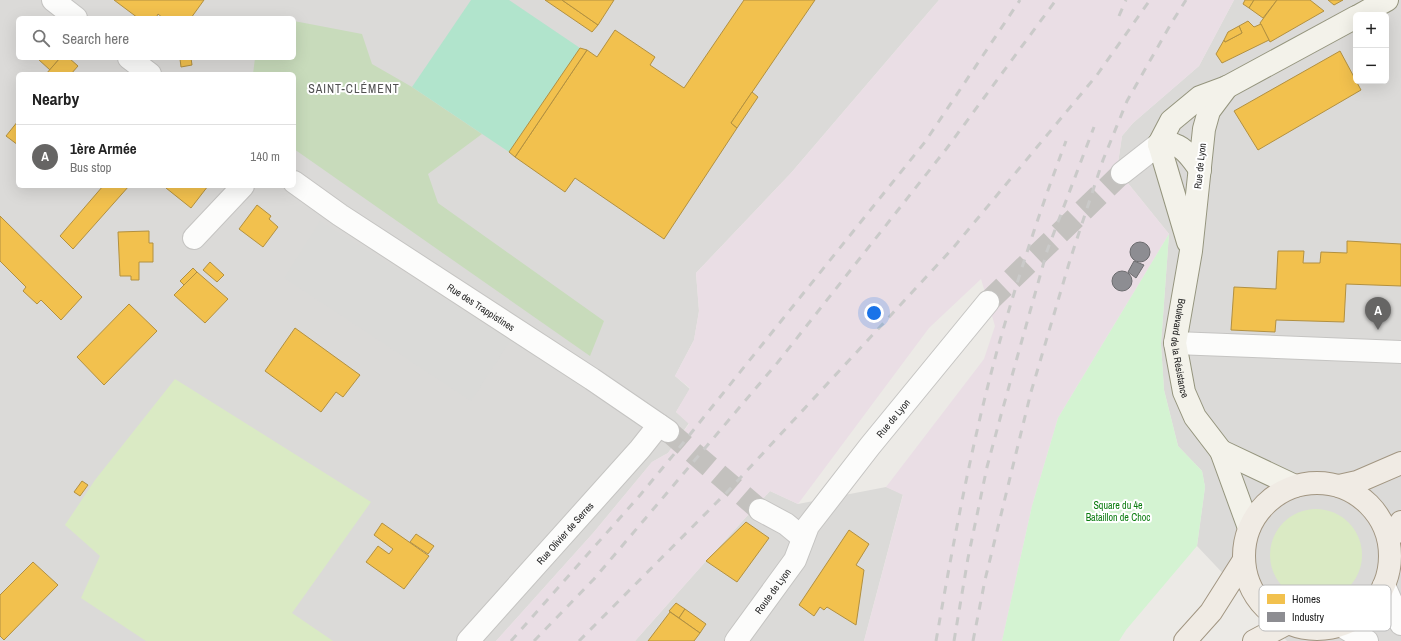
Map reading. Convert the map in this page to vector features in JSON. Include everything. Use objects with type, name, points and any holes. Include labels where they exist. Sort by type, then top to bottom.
[{"type":"main road","points":[[1365,12],[1387,0]]},
{"type":"main road","name":"Rue de Lyon","points":[[1158,144],[1171,122],[1200,97],[1227,87],[1353,19]]},
{"type":"main road","name":"Rue de Lyon","points":[[1191,251],[1204,129],[1209,111],[1227,87]]},
{"type":"main road","points":[[1158,144],[1175,145],[1193,160],[1200,170]]},
{"type":"main road","name":"Boulevard de la Résistance","points":[[1158,144],[1191,251],[1175,343],[1184,392],[1195,417],[1221,451],[1249,528]]},
{"type":"main road","name":"Boulevard de la Résistance","points":[[1221,451],[1295,486]]},
{"type":"main road","points":[[1339,486],[1357,482],[1401,463]]},
{"type":"main road","points":[[1259,600],[1248,580],[1244,560],[1245,544],[1249,528],[1260,510],[1276,495],[1295,486],[1317,483],[1339,486],[1356,494],[1371,506],[1382,522],[1389,540],[1390,563],[1384,585]]},
{"type":"main road","points":[[1389,540],[1401,522]]},
{"type":"main road","points":[[1185,641],[1211,612],[1244,560]]},
{"type":"main road","points":[[1254,641],[1273,631]]},
{"type":"street","points":[[53,0],[73,16]]},
{"type":"street","points":[[132,60],[147,72]]},
{"type":"street","name":"Rue de Lyon","points":[[1122,173],[1158,144]]},
{"type":"street","name":"Rue des Trappistines","points":[[296,183],[340,215],[586,375],[664,428]]},
{"type":"street","points":[[194,238],[241,188]]},
{"type":"street","name":"Rue de Lyon","points":[[803,538],[808,526],[870,446],[988,302]]},
{"type":"street","points":[[1175,343],[1401,352]]},
{"type":"street","name":"Rue Olivier de Serres","points":[[468,641],[635,455],[664,428]]},
{"type":"street","points":[[760,510],[786,524],[803,538]]},
{"type":"street","name":"Route de Lyon","points":[[736,641],[795,560],[803,538]]},
{"type":"street","points":[[1391,601],[1401,624]]},
{"type":"street","points":[[1350,631],[1367,641]]},
{"type":"shaded area","points":[[0,0],[939,0],[791,173],[696,273],[699,311],[694,340],[675,376],[690,389],[676,412],[689,423],[668,453],[652,462],[594,532],[496,641],[0,641]]},
{"type":"shaded area","points":[[939,0],[1234,0],[1199,66],[1133,123],[1122,136],[1118,163],[1127,182],[1169,234],[1058,418],[1032,506],[1002,641],[864,641],[903,495],[886,487],[984,359],[995,326],[981,279],[929,328],[798,504],[770,491],[635,641],[496,641],[594,532],[652,462],[668,453],[689,424],[676,412],[690,388],[675,376],[694,340],[699,311],[696,273],[791,173]]},
{"type":"shaded area","points":[[1234,0],[1401,0],[1401,641],[1287,641],[1278,631],[1391,631],[1391,585],[1259,585],[1259,611],[1197,546],[1205,487],[1202,471],[1178,446],[1164,390],[1161,344],[1169,234],[1127,182],[1118,163],[1122,136],[1133,123],[1199,66]]},
{"type":"shaded area","points":[[320,221],[511,340],[471,401],[284,278]]},
{"type":"shaded area","points":[[886,487],[903,494],[864,641],[635,641],[770,491],[798,504]]},
{"type":"green space","points":[[471,0],[509,0],[580,48],[509,152],[412,87]]},
{"type":"green space","points":[[296,21],[362,34],[372,64],[412,87],[482,134],[428,174],[438,203],[604,321],[590,356],[296,150],[296,72],[253,72],[255,60],[296,60]]},
{"type":"green space","name":"Square du 4e Bataillon de Choc","points":[[1169,234],[1161,344],[1164,390],[1178,446],[1202,471],[1205,487],[1197,546],[1126,630],[1119,641],[1002,641],[1032,506],[1058,418]]},
{"type":"green space","points":[[175,379],[371,502],[292,613],[333,641],[146,641],[81,598],[100,556],[65,525],[95,480]]},
{"type":"green space","points":[[1307,510],[1325,510],[1342,517],[1354,529],[1361,546],[1361,564],[1354,581],[1350,585],[1282,585],[1278,581],[1271,564],[1271,546],[1278,529],[1290,517]]},
{"type":"building: Homes","points":[[114,0],[204,0],[192,16],[160,16],[158,14],[157,16],[135,16]]},
{"type":"building: Homes","points":[[545,0],[562,0],[598,25],[592,32]]},
{"type":"building: Homes","points":[[562,0],[614,0],[598,25]]},
{"type":"building: Homes","points":[[744,0],[815,0],[731,123],[737,128],[664,239],[575,178],[565,192],[515,157],[587,50],[597,57],[615,30],[655,57],[650,65],[684,88]]},
{"type":"building: Homes","points":[[1245,0],[1254,0],[1249,8],[1243,4]]},
{"type":"building: Homes","points":[[1254,0],[1277,0],[1263,18],[1249,8]]},
{"type":"building: Homes","points":[[1277,0],[1310,0],[1324,11],[1270,42],[1260,23]]},
{"type":"building: Homes","points":[[1328,0],[1343,0],[1334,5]]},
{"type":"building: Homes","points":[[1248,21],[1254,27],[1261,24],[1269,40],[1222,63],[1216,54],[1224,40],[1225,42],[1242,33],[1239,26]]},
{"type":"building: Homes","points":[[1239,26],[1242,33],[1225,42],[1224,40],[1228,32]]},
{"type":"building: Homes","points":[[580,48],[587,50],[515,157],[509,152]]},
{"type":"building: Homes","points":[[1340,51],[1353,75],[1353,84],[1358,84],[1361,90],[1258,150],[1234,111]]},
{"type":"building: Homes","points":[[39,60],[58,60],[50,70]]},
{"type":"building: Homes","points":[[58,60],[71,60],[78,66],[73,72],[48,72]]},
{"type":"building: Homes","points":[[180,60],[191,60],[192,65],[181,67]]},
{"type":"building: Homes","points":[[752,92],[758,97],[737,128],[731,123]]},
{"type":"building: Homes","points":[[16,124],[16,144],[6,136]]},
{"type":"building: Homes","points":[[101,188],[127,188],[73,249],[60,236]]},
{"type":"building: Homes","points":[[166,188],[206,188],[191,208]]},
{"type":"building: Homes","points":[[257,205],[271,216],[269,219],[278,227],[263,247],[239,229]]},
{"type":"building: Homes","points":[[0,216],[82,297],[61,320],[41,300],[37,304],[23,291],[26,287],[0,261]]},
{"type":"building: Homes","points":[[149,231],[149,243],[153,243],[153,262],[139,262],[139,280],[131,280],[131,276],[120,276],[118,232]]},
{"type":"building: Homes","points":[[1347,241],[1401,244],[1401,286],[1346,284],[1344,322],[1276,320],[1275,332],[1231,330],[1234,287],[1276,289],[1278,251],[1304,251],[1303,263],[1320,263],[1321,252],[1347,253]]},
{"type":"building: Homes","points":[[210,262],[224,275],[217,282],[203,270]]},
{"type":"building: Homes","points":[[193,268],[197,272],[184,285],[180,281]]},
{"type":"building: Homes","points":[[197,272],[228,299],[205,323],[174,295]]},
{"type":"building: Homes","points":[[129,304],[157,331],[104,385],[77,357]]},
{"type":"building: Homes","points":[[295,328],[360,375],[343,397],[336,392],[321,412],[265,371]]},
{"type":"building: Homes","points":[[82,481],[88,485],[80,496],[74,492]]},
{"type":"building: Homes","points":[[746,522],[769,538],[737,582],[706,561]]},
{"type":"building: Homes","points":[[382,523],[429,556],[404,589],[366,562],[378,546],[389,554],[393,549],[374,535]]},
{"type":"building: Homes","points":[[849,530],[869,544],[856,565],[864,570],[856,625],[827,607],[824,610],[820,607],[814,616],[799,605]]},
{"type":"building: Homes","points":[[416,534],[434,546],[428,554],[410,542]]},
{"type":"building: Homes","points":[[33,562],[58,585],[4,640],[0,636],[0,595]]},
{"type":"building: Homes","points":[[676,603],[685,609],[679,618],[669,611]]},
{"type":"building: Homes","points":[[685,609],[706,624],[700,633],[679,618]]},
{"type":"building: Homes","points":[[670,612],[700,633],[694,641],[648,641]]},
{"type":"building: Industry","points":[[1140,242],[1147,245],[1150,252],[1147,259],[1140,262],[1133,259],[1130,252],[1133,245]]},
{"type":"building: Industry","points":[[1134,261],[1144,265],[1136,278],[1128,272]]},
{"type":"building: Industry","points":[[1122,271],[1129,274],[1132,281],[1129,288],[1122,291],[1115,288],[1112,281],[1115,274]]},
{"type":"tunnel","points":[[988,302],[1122,173]]},
{"type":"tunnel","points":[[668,431],[760,510]]},
{"type":"railway","points":[[511,641],[641,494],[925,142],[1020,0]]},
{"type":"railway","points":[[534,641],[594,579],[778,362],[947,148],[1056,0]]},
{"type":"railway","points":[[1119,16],[1126,0]]},
{"type":"railway","points":[[579,641],[729,490],[953,248],[1097,75],[1150,0]]},
{"type":"railway","points":[[973,641],[985,580],[1031,392],[1070,260],[1103,160],[1127,101],[1186,0]]},
{"type":"railway","points":[[954,641],[968,558],[987,467],[1001,415],[1047,251],[1094,127]]},
{"type":"railway","points":[[936,641],[963,495],[997,351],[1038,219],[1066,141]]},
{"type":"place","name":"1ère Armée","points":[[1378,330]]},
{"type":"district","name":"SAINT-CLÉMENT","points":[[354,89]]}]
